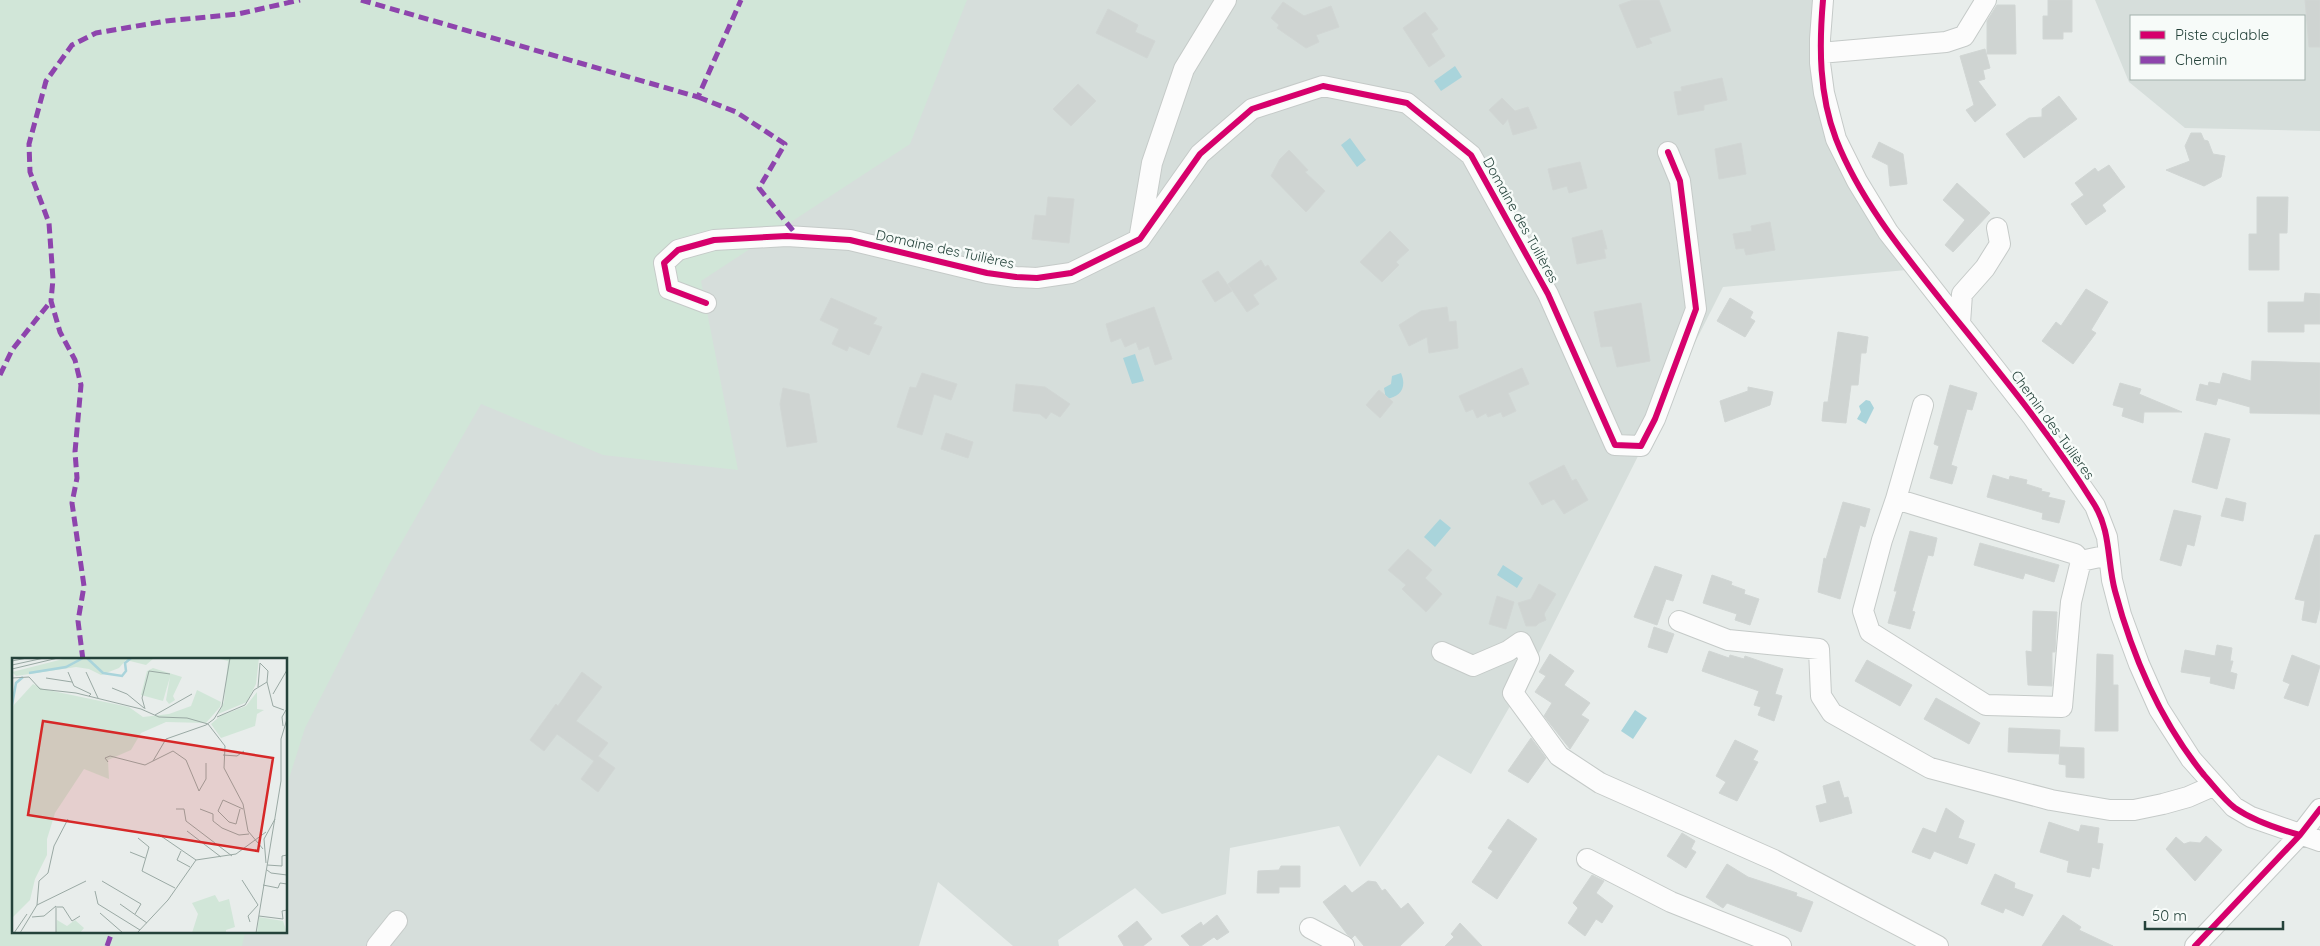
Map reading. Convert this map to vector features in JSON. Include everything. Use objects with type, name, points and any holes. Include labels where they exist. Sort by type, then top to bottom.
[{"type":"street","points":[[1140,239],[1152,163],[1184,69],[1226,0]]},
{"type":"street","name":"Chemin des Tuilières","points":[[1823,0],[1820,53],[1824,93],[1836,139],[1857,181],[1888,232],[2032,416],[2095,506],[2103,521],[2112,580],[2121,615],[2139,664],[2155,700],[2174,735],[2214,786],[2234,807],[2251,817],[2320,841]]},
{"type":"street","points":[[1820,53],[1946,42],[1964,36],[1986,0]]},
{"type":"street","name":"Domaine des Tuilières","points":[[706,303],[669,289],[664,263],[678,250],[714,240],[787,236],[850,240],[987,273],[1037,278],[1071,273],[1140,239],[1200,154],[1252,109],[1323,86],[1407,103],[1471,155],[1548,294],[1615,446],[1641,446],[1655,419],[1696,308],[1680,181],[1668,152]]},
{"type":"street","points":[[1960,323],[1962,294],[1985,268],[2000,244],[1997,228]]},
{"type":"street","points":[[1923,405],[1882,540],[1863,612],[1870,632],[1986,705],[2062,708],[2072,602],[2081,561]]},
{"type":"street","points":[[1896,499],[2074,554],[2081,561]]},
{"type":"street","points":[[2081,561],[2109,555]]},
{"type":"street","points":[[1679,621],[1728,640],[1819,649],[1821,696],[1832,713],[1930,768],[2051,800],[2110,810],[2134,810],[2163,804],[2188,797],[2214,786]]},
{"type":"street","points":[[1442,652],[1473,666],[1508,651],[1521,642],[1529,659],[1513,693],[1559,756],[1600,783],[1774,860],[1938,946]]},
{"type":"street","points":[[2195,946],[2300,835],[2320,810]]},
{"type":"street","points":[[1587,859],[1671,902],[1781,946]]},
{"type":"street","points":[[377,946],[397,922]]},
{"type":"street","points":[[1310,928],[1344,946]]},
{"type":"shaded area","points":[[0,0],[1823,0],[1836,139],[1917,269],[1723,287],[1529,673],[1471,774],[1438,755],[1360,867],[1339,826],[1230,848],[1226,894],[1162,914],[1135,888],[1058,940],[1059,946],[1013,946],[938,882],[919,946],[0,946]]},
{"type":"shaded area","points":[[2095,0],[2320,0],[2320,131],[2185,128],[2129,82]]},
{"type":"green space","points":[[0,0],[967,0],[910,144],[701,281],[738,470],[603,455],[481,404],[388,566],[305,728],[288,782],[288,658],[12,658],[12,934],[245,934],[242,946],[0,946]]},
{"type":"water","points":[[1455,66],[1462,77],[1441,91],[1434,81]]},
{"type":"water","points":[[1350,138],[1366,160],[1357,167],[1341,145]]},
{"type":"water","points":[[1135,354],[1144,381],[1132,384],[1123,358]]},
{"type":"water","points":[[1401,373],[1403,387],[1399,394],[1386,399],[1384,388],[1391,384],[1392,376]]},
{"type":"water","points":[[1866,400],[1870,401],[1874,408],[1866,424],[1857,419],[1861,412],[1859,406]]},
{"type":"water","points":[[1440,519],[1451,528],[1435,547],[1424,537]]},
{"type":"water","points":[[1503,565],[1523,578],[1517,588],[1497,575]]},
{"type":"water","points":[[1635,710],[1647,718],[1633,739],[1621,731]]},
{"type":"building","points":[[1633,0],[1659,0],[1671,31],[1649,38],[1652,43],[1637,48],[1619,5]]},
{"type":"building","points":[[2048,0],[2072,0],[2072,32],[2063,32],[2063,39],[2043,39],[2043,16],[2048,16]]},
{"type":"building","points":[[2305,0],[2320,0],[2320,47],[2309,47]]},
{"type":"building","points":[[1283,2],[1304,16],[1331,6],[1339,27],[1316,35],[1319,42],[1306,48],[1277,28],[1279,25],[1271,18]]},
{"type":"building","points":[[1997,5],[2015,5],[2016,54],[1987,54],[1987,21]]},
{"type":"building","points":[[1108,9],[1138,25],[1135,32],[1155,41],[1147,58],[1096,33]]},
{"type":"building","points":[[1425,12],[1438,29],[1431,34],[1445,56],[1429,67],[1403,28]]},
{"type":"building","points":[[1985,49],[1990,68],[1983,70],[1985,79],[1978,81],[1996,105],[1975,122],[1966,110],[1974,105],[1960,56]]},
{"type":"building","points":[[1722,78],[1727,100],[1704,105],[1704,110],[1678,115],[1674,92],[1682,91],[1681,87]]},
{"type":"building","points":[[1078,84],[1096,101],[1071,126],[1053,109]]},
{"type":"building","points":[[2059,96],[2077,119],[2024,158],[2006,134],[2029,118],[2042,117],[2042,109]]},
{"type":"building","points":[[1502,98],[1515,111],[1528,107],[1537,128],[1513,135],[1508,119],[1503,125],[1489,110]]},
{"type":"building","points":[[2191,133],[2201,133],[2204,140],[2208,141],[2213,154],[2225,156],[2221,177],[2204,186],[2166,170],[2190,161],[2185,146]]},
{"type":"building","points":[[1879,142],[1903,154],[1907,184],[1890,186],[1888,165],[1872,157]]},
{"type":"building","points":[[1741,143],[1746,174],[1719,179],[1715,149]]},
{"type":"building","points":[[1289,150],[1308,170],[1305,172],[1325,191],[1306,212],[1271,176],[1280,159]]},
{"type":"building","points":[[1580,162],[1587,188],[1569,193],[1567,186],[1553,190],[1548,169]]},
{"type":"building","points":[[2109,165],[2125,187],[2102,205],[2106,211],[2086,225],[2071,204],[2084,195],[2075,183],[2095,168],[2098,172]]},
{"type":"building","points":[[1957,183],[1990,213],[1953,252],[1945,245],[1965,220],[1943,200]]},
{"type":"building","points":[[1048,197],[1074,199],[1069,243],[1032,239],[1035,215],[1046,216]]},
{"type":"building","points":[[2257,197],[2288,197],[2287,233],[2279,233],[2279,270],[2249,270],[2249,234],[2257,234]]},
{"type":"building","points":[[1770,222],[1775,250],[1746,255],[1744,248],[1736,249],[1733,234],[1752,231],[1751,226]]},
{"type":"building","points":[[1602,230],[1607,249],[1604,249],[1606,258],[1577,264],[1572,238]]},
{"type":"building","points":[[1390,231],[1409,250],[1396,262],[1399,265],[1382,282],[1360,262]]},
{"type":"building","points":[[1261,260],[1265,267],[1268,265],[1277,279],[1253,295],[1259,304],[1247,312],[1228,284]]},
{"type":"building","points":[[1218,271],[1232,291],[1215,302],[1202,281]]},
{"type":"building","points":[[2086,289],[2108,302],[2091,330],[2096,333],[2073,364],[2042,341],[2056,322],[2061,326]]},
{"type":"building","points":[[2305,293],[2320,294],[2320,324],[2304,324],[2304,332],[2268,332],[2268,302],[2304,302]]},
{"type":"building","points":[[831,298],[877,318],[873,324],[882,327],[869,355],[849,346],[847,351],[832,344],[839,329],[820,320]]},
{"type":"building","points":[[1730,298],[1753,312],[1750,318],[1755,321],[1745,337],[1717,321]]},
{"type":"building","points":[[1641,303],[1650,361],[1617,367],[1612,346],[1601,347],[1594,312]]},
{"type":"building","points":[[1154,307],[1172,359],[1155,365],[1149,346],[1139,350],[1136,342],[1125,347],[1121,338],[1111,342],[1106,324]]},
{"type":"building","points":[[1447,307],[1449,322],[1456,321],[1458,348],[1429,353],[1427,337],[1409,346],[1399,325],[1421,311]]},
{"type":"building","points":[[1838,332],[1868,337],[1866,353],[1861,353],[1858,385],[1851,385],[1846,423],[1822,421],[1824,402],[1828,402]]},
{"type":"building","points":[[2252,361],[2320,363],[2320,414],[2250,413],[2250,407],[2218,398],[2216,405],[2196,400],[2200,384],[2208,386],[2209,382],[2220,384],[2223,373],[2251,381]]},
{"type":"building","points":[[1522,368],[1529,384],[1508,393],[1516,411],[1503,417],[1501,412],[1488,417],[1486,413],[1477,418],[1473,409],[1466,412],[1459,396]]},
{"type":"building","points":[[922,373],[957,384],[951,400],[934,394],[922,435],[897,427],[910,387],[916,388]]},
{"type":"building","points":[[2120,383],[2141,389],[2139,394],[2182,412],[2144,412],[2143,423],[2122,416],[2124,408],[2113,405]]},
{"type":"building","points":[[1016,384],[1045,387],[1070,404],[1060,417],[1051,412],[1046,419],[1040,414],[1013,411]]},
{"type":"building","points":[[1950,385],[1977,393],[1972,410],[1967,409],[1951,465],[1957,467],[1952,484],[1930,478],[1939,446],[1934,444]]},
{"type":"building","points":[[1748,387],[1773,392],[1770,405],[1725,422],[1720,401],[1748,391]]},
{"type":"building","points":[[783,388],[809,394],[817,442],[787,447],[780,404]]},
{"type":"building","points":[[1379,390],[1393,402],[1380,418],[1366,405]]},
{"type":"building","points":[[946,433],[973,442],[968,458],[941,449]]},
{"type":"building","points":[[2205,433],[2230,439],[2217,489],[2192,482]]},
{"type":"building","points":[[1564,465],[1572,481],[1576,479],[1588,500],[1564,514],[1554,499],[1542,505],[1529,483]]},
{"type":"building","points":[[1993,475],[2009,480],[2010,476],[2027,480],[2026,484],[2050,493],[2048,497],[2065,501],[2059,523],[2042,519],[2043,513],[1987,497]]},
{"type":"building","points":[[2226,498],[2246,503],[2243,521],[2221,516]]},
{"type":"building","points":[[1843,502],[1870,509],[1865,527],[1860,525],[1840,599],[1818,592],[1824,558],[1826,559]]},
{"type":"building","points":[[2174,510],[2201,516],[2194,546],[2187,544],[2181,566],[2160,560]]},
{"type":"building","points":[[1910,531],[1937,538],[1933,556],[1928,555],[1912,611],[1915,612],[1910,629],[1888,623],[1897,591],[1894,591]]},
{"type":"building","points":[[2315,535],[2320,535],[2320,607],[2316,623],[2302,620],[2305,601],[2295,599]]},
{"type":"building","points":[[1980,543],[2059,565],[2054,582],[2025,573],[2023,579],[1974,565]]},
{"type":"building","points":[[1408,549],[1432,570],[1425,578],[1442,594],[1426,612],[1402,589],[1406,585],[1388,570]]},
{"type":"building","points":[[1655,566],[1682,575],[1673,601],[1666,599],[1657,625],[1634,617]]},
{"type":"building","points":[[1712,575],[1732,582],[1731,585],[1745,590],[1744,594],[1759,599],[1750,625],[1735,620],[1737,614],[1703,603]]},
{"type":"building","points":[[1539,584],[1556,594],[1544,614],[1546,620],[1536,626],[1526,626],[1518,603],[1531,599]]},
{"type":"building","points":[[1497,596],[1514,602],[1506,629],[1489,624]]},
{"type":"building","points":[[2033,611],[2057,612],[2055,652],[2052,652],[2052,686],[2028,685],[2026,651],[2032,652]]},
{"type":"building","points":[[1654,627],[1674,634],[1667,653],[1648,647]]},
{"type":"building","points":[[2217,645],[2232,648],[2230,661],[2233,661],[2230,672],[2237,674],[2234,689],[2210,683],[2211,677],[2181,672],[2185,650],[2215,656]]},
{"type":"building","points":[[1709,651],[1729,658],[1730,655],[1744,659],[1745,656],[1783,669],[1775,694],[1782,696],[1774,721],[1758,715],[1761,707],[1754,705],[1759,691],[1702,671]]},
{"type":"building","points":[[1550,654],[1574,671],[1564,685],[1590,703],[1581,715],[1589,720],[1570,749],[1544,716],[1552,703],[1535,692],[1546,676],[1539,672]]},
{"type":"building","points":[[2097,654],[2113,655],[2113,685],[2118,685],[2118,731],[2095,731]]},
{"type":"building","points":[[2292,655],[2320,666],[2308,706],[2284,698],[2290,684],[2283,681]]},
{"type":"building","points":[[1867,660],[1912,685],[1900,706],[1855,681]]},
{"type":"building","points":[[582,672],[602,687],[576,721],[608,743],[598,756],[615,768],[598,792],[581,779],[594,761],[557,734],[544,751],[530,740],[556,704],[558,706]]},
{"type":"building","points":[[1936,698],[1980,723],[1969,744],[1924,719]]},
{"type":"building","points":[[2009,728],[2060,730],[2059,754],[2008,752]]},
{"type":"building","points":[[1531,738],[1546,758],[1528,783],[1508,771]]},
{"type":"building","points":[[1735,740],[1758,751],[1753,760],[1758,762],[1737,801],[1719,793],[1726,782],[1716,776]]},
{"type":"building","points":[[2060,747],[2084,748],[2084,778],[2066,777],[2066,765],[2059,764]]},
{"type":"building","points":[[1839,781],[1844,798],[1848,797],[1852,813],[1820,822],[1816,806],[1827,803],[1823,786]]},
{"type":"building","points":[[1946,808],[1964,821],[1958,838],[1975,844],[1967,864],[1934,851],[1930,859],[1912,852],[1923,828],[1936,833]]},
{"type":"building","points":[[1508,819],[1537,839],[1497,899],[1472,882],[1493,851],[1488,848]]},
{"type":"building","points":[[2049,822],[2079,832],[2081,825],[2099,828],[2097,843],[2103,844],[2099,869],[2092,867],[2090,877],[2067,872],[2069,861],[2040,852]]},
{"type":"building","points":[[1682,833],[1695,841],[1691,849],[1696,852],[1686,868],[1667,856]]},
{"type":"building","points":[[2206,836],[2222,850],[2195,881],[2166,849],[2176,837],[2184,844],[2190,842],[2200,843]]},
{"type":"building","points":[[1727,864],[1748,877],[1797,893],[1796,896],[1813,902],[1801,932],[1727,903],[1723,908],[1706,897]]},
{"type":"building","points":[[1281,866],[1300,866],[1300,887],[1279,887],[1279,893],[1257,893],[1258,871],[1279,870]]},
{"type":"building","points":[[1995,874],[2015,883],[2014,888],[2033,895],[2023,916],[2005,908],[2003,913],[1981,904]]},
{"type":"building","points":[[1592,875],[1604,881],[1596,893],[1613,906],[1602,923],[1596,919],[1585,936],[1568,923],[1578,908],[1573,903]]},
{"type":"building","points":[[1368,881],[1376,882],[1382,891],[1385,889],[1401,909],[1408,903],[1424,923],[1400,946],[1364,946],[1355,935],[1352,938],[1347,934],[1323,902],[1345,885],[1352,893]]},
{"type":"building","points":[[1217,915],[1229,932],[1217,940],[1214,937],[1201,946],[1190,946],[1181,936],[1201,922],[1203,926]]},
{"type":"building","points":[[2063,915],[2081,927],[2079,930],[2113,946],[2042,946]]},
{"type":"building","points":[[1137,921],[1152,939],[1143,946],[1124,946],[1118,936]]},
{"type":"building","points":[[1460,923],[1482,946],[1445,946],[1454,937],[1451,934]]},
{"type":"marked path","points":[[83,658],[78,621],[84,586],[72,503],[77,478],[75,452],[81,385],[75,360],[60,332],[51,301],[53,279],[49,223],[30,172],[29,144],[46,81],[72,45],[96,33],[166,21],[238,14],[300,0]]},
{"type":"marked path","points":[[361,0],[698,97],[741,0]]},
{"type":"marked path","points":[[698,97],[736,112],[785,144],[759,188],[798,237]]},
{"type":"marked path","points":[[0,375],[12,350],[51,301]]},
{"type":"marked path","points":[[107,946],[111,934]]},
{"type":"cycle path","points":[[1823,0],[1821,53],[1826,105],[1836,139],[1856,182],[1896,242],[2039,424],[2094,504],[2106,535],[2112,580],[2122,616],[2139,664],[2161,711],[2188,754],[2226,801],[2235,808],[2266,824],[2300,835]]},
{"type":"cycle path","points":[[706,303],[669,289],[664,263],[678,250],[714,240],[787,236],[850,240],[987,273],[1037,278],[1071,273],[1140,239],[1200,154],[1252,109],[1323,86],[1407,103],[1471,155],[1548,294],[1615,445],[1641,446],[1655,419],[1696,309],[1680,181],[1668,152]]},
{"type":"cycle path","points":[[2195,946],[2300,835],[2320,809]]}]
